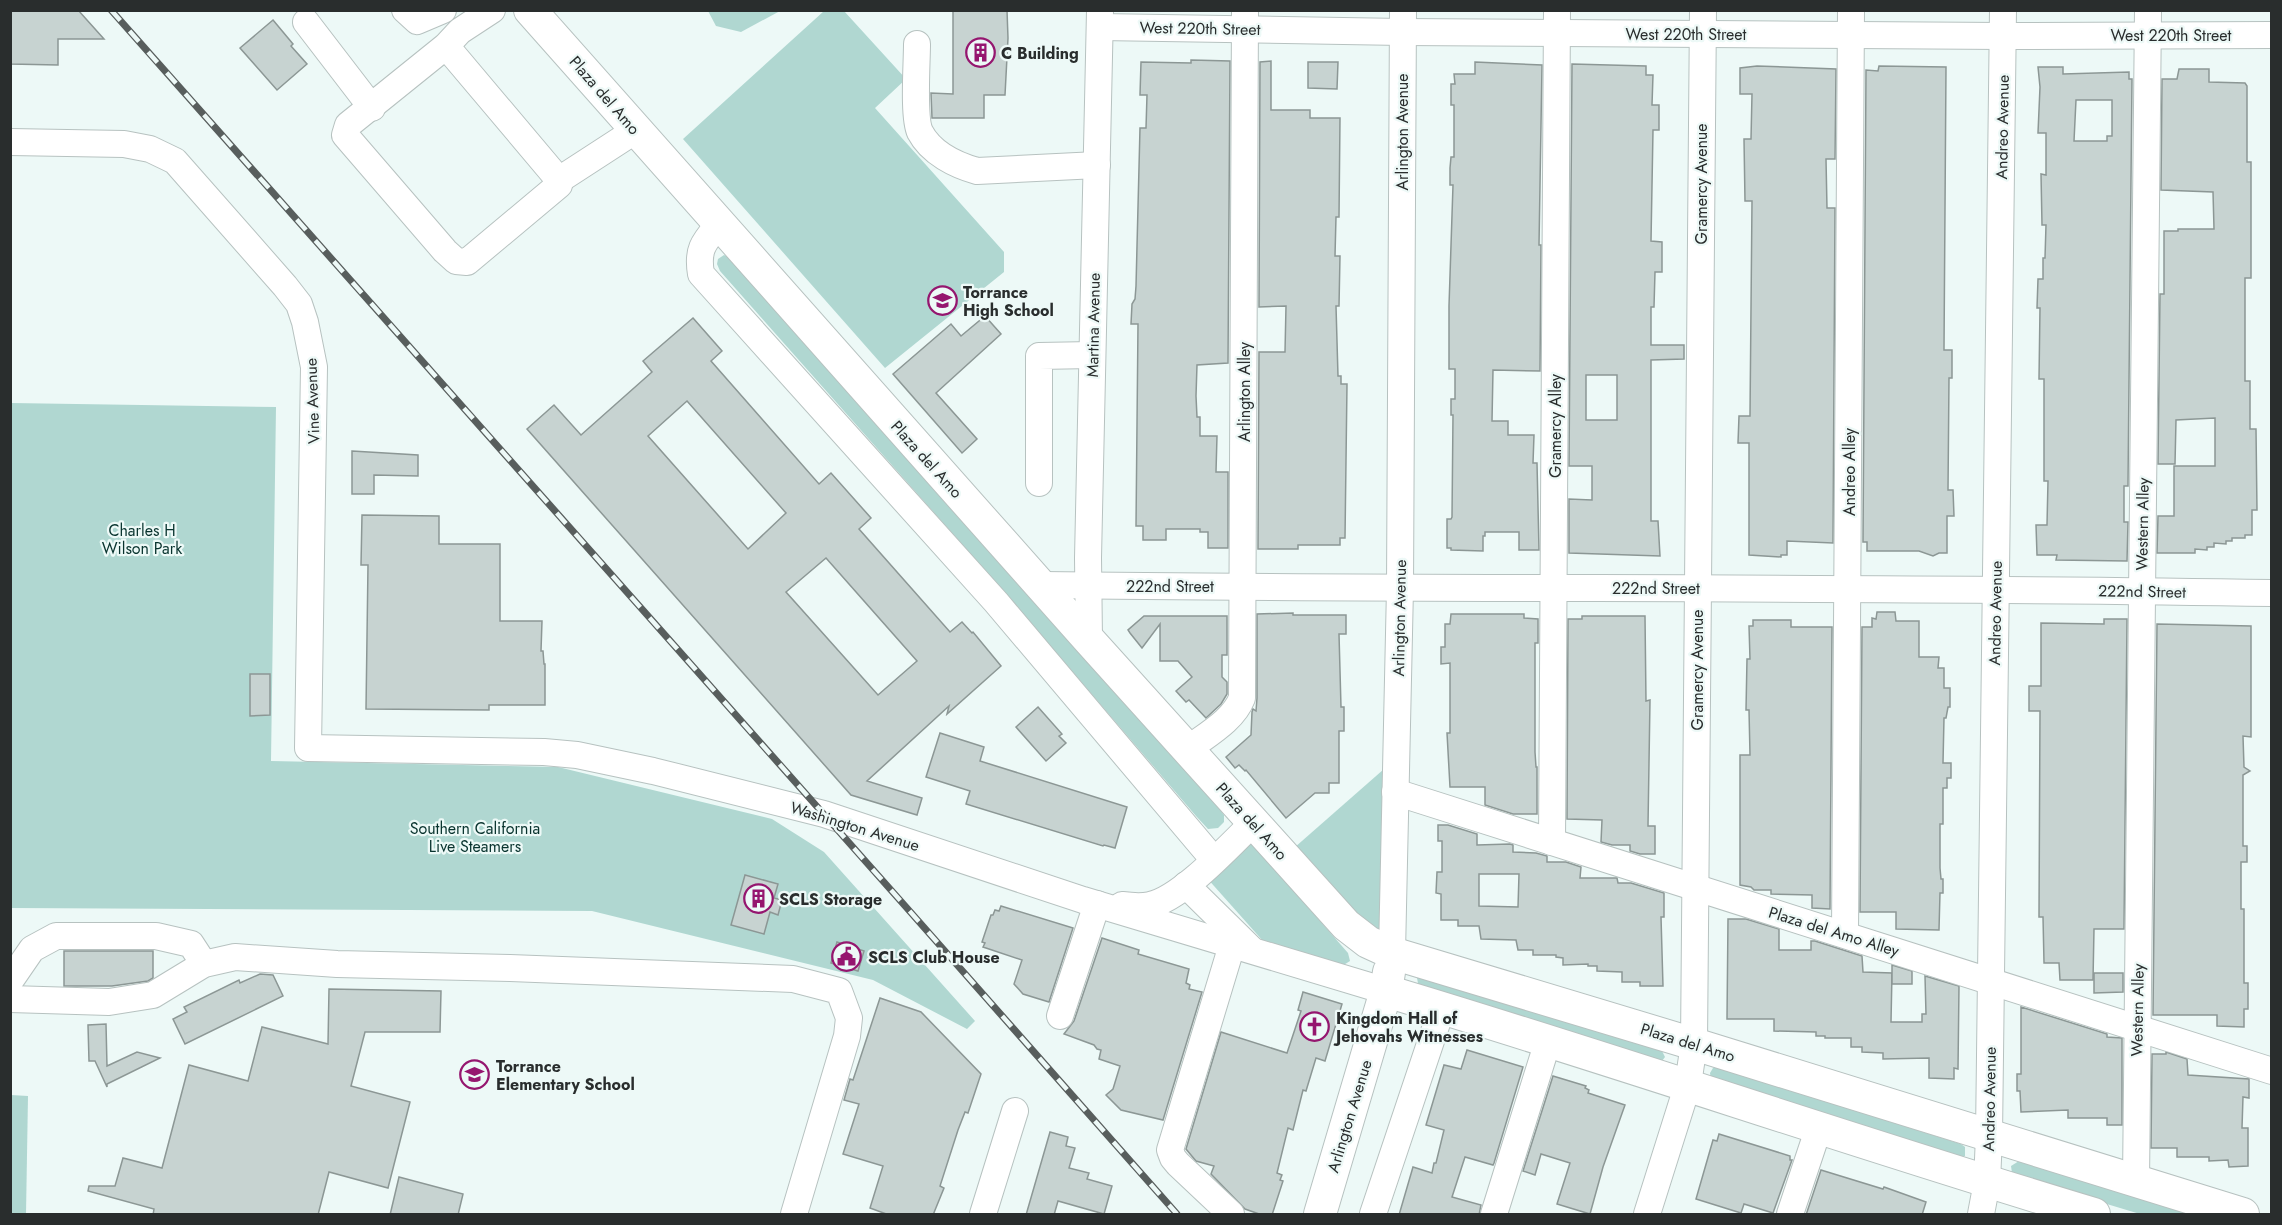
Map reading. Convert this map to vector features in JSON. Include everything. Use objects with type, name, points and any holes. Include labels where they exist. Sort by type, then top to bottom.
[{"type":"main road","name":"Plaza del Amo","points":[[530,10],[718,225],[1187,750],[1346,925],[1368,942],[1392,953],[1694,1044],[2243,1215]]},
{"type":"main road","name":"Arlington Avenue","points":[[1320,1215],[1386,991],[1392,953]]},
{"type":"main road","points":[[1386,991],[1688,1084],[2094,1215]]},
{"type":"street","points":[[405,10],[417,21],[443,10]]},
{"type":"street","points":[[446,46],[559,180],[559,185],[467,262],[456,261],[345,135],[348,125],[372,108],[446,46],[460,31],[492,10]]},
{"type":"street","name":"Andreo Avenue","points":[[1981,1215],[1988,1182],[1989,1137],[2003,10]]},
{"type":"street","name":"West 220th Street","points":[[1100,19],[1851,23],[2003,36],[2148,22],[2271,35]]},
{"type":"street","name":"Martina Avenue","points":[[1089,640],[1087,586],[1100,19]]},
{"type":"street","name":"Arlington Alley","points":[[1187,750],[1231,716],[1242,698],[1245,19]]},
{"type":"street","name":"Arlington Avenue","points":[[1392,953],[1400,588],[1402,21]]},
{"type":"street","points":[[306,22],[372,108]]},
{"type":"street","name":"Gramercy Alley","points":[[1552,842],[1557,22]]},
{"type":"street","name":"Gramercy Avenue","points":[[1647,1215],[1688,1084],[1694,1044],[1702,22]]},
{"type":"street","name":"Western Alley","points":[[2136,1182],[2148,22]]},
{"type":"street","name":"Andreo Alley","points":[[1845,934],[1851,23]]},
{"type":"street","points":[[917,44],[917,116],[920,131],[938,152],[960,166],[977,171],[1097,165]]},
{"type":"street","points":[[559,180],[636,130]]},
{"type":"street","name":"Vine Avenue","points":[[10,142],[124,144],[150,149],[175,161],[299,304],[314,367],[308,748]]},
{"type":"street","points":[[718,225],[704,242],[698,257],[701,274],[996,602],[1214,860]]},
{"type":"street","points":[[1039,483],[1039,356],[1092,355]]},
{"type":"street","name":"222nd Street","points":[[1041,585],[1400,588],[1995,588],[2271,593]]},
{"type":"street","name":"Washington Avenue","points":[[308,748],[544,752],[611,762],[824,814],[1090,902],[1386,991]]},
{"type":"street","name":"Plaza del Amo Alley","points":[[1395,792],[1697,889],[1991,979],[2271,1071]]},
{"type":"street","points":[[1060,1017],[1090,902],[1127,906],[1150,905],[1168,898],[1186,885],[1253,823]]},
{"type":"street","points":[[1186,885],[1243,948],[1170,1150],[1178,1164],[1231,1215]]},
{"type":"street","points":[[10,981],[32,949],[56,936],[156,936],[191,945],[204,964]]},
{"type":"street","points":[[10,999],[109,1002],[153,995],[204,964],[235,957],[337,964],[793,979],[839,991],[849,1018],[847,1036],[794,1215]]},
{"type":"street","points":[[1373,1215],[1442,1008]]},
{"type":"street","points":[[1494,1215],[1548,1041]]},
{"type":"street","points":[[983,1215],[1014,1112]]},
{"type":"street","points":[[1790,1215],[1819,1127]]},
{"type":"green space","points":[[708,11],[780,11],[741,32],[716,26]]},
{"type":"green space","points":[[824,11],[844,11],[906,79],[875,108],[1004,252],[1004,272],[885,368],[683,139]]},
{"type":"green space","points":[[724,255],[732,259],[1217,806],[1224,815],[1224,822],[1218,828],[1208,829],[1196,816],[999,586],[720,271],[717,264],[718,259]]},
{"type":"green space","name":"Charles H Wilson Park","points":[[11,403],[276,407],[271,761],[558,767],[772,819],[824,852],[975,1021],[967,1029],[873,980],[592,911],[11,908]]},
{"type":"green space","points":[[1392,762],[1389,949],[1286,855]]},
{"type":"green space","points":[[1251,842],[1348,953],[1350,961],[1342,966],[1263,941],[1206,877]]},
{"type":"green space","points":[[1424,976],[1662,1051],[1665,1057],[1662,1061],[1419,989],[1417,978]]},
{"type":"green space","points":[[1713,1068],[1720,1068],[1961,1144],[1965,1147],[1965,1156],[1959,1158],[1711,1080],[1710,1073]]},
{"type":"green space","points":[[11,1095],[28,1096],[26,1214],[11,1214]]},
{"type":"green space","points":[[2019,1161],[2192,1214],[2140,1214],[2017,1177],[2012,1173],[2011,1166]]},
{"type":"building","points":[[10,10],[78,10],[104,39],[58,39],[58,65],[10,64]]},
{"type":"building","name":"C Building","points":[[953,10],[1007,10],[1005,95],[984,95],[984,118],[932,118],[931,93],[953,94]]},
{"type":"building","points":[[273,20],[307,64],[277,90],[240,48]]},
{"type":"building","points":[[1191,60],[1230,61],[1228,363],[1197,365],[1196,396],[1197,417],[1200,417],[1200,436],[1217,436],[1216,472],[1228,472],[1228,548],[1208,548],[1208,532],[1200,532],[1200,529],[1166,529],[1166,540],[1143,540],[1143,526],[1136,526],[1138,324],[1131,324],[1136,286],[1140,128],[1146,128],[1147,95],[1140,95],[1141,62],[1191,63]]},
{"type":"building","points":[[1271,61],[1271,110],[1310,110],[1310,118],[1340,118],[1339,217],[1336,217],[1335,256],[1340,256],[1339,306],[1336,306],[1338,376],[1341,376],[1341,384],[1347,384],[1345,538],[1340,538],[1340,545],[1298,545],[1298,549],[1258,549],[1259,352],[1285,352],[1286,306],[1259,307],[1260,62]]},
{"type":"building","points":[[1308,62],[1338,62],[1337,89],[1308,88]]},
{"type":"building","points":[[1475,62],[1542,65],[1539,245],[1541,245],[1540,371],[1493,370],[1492,421],[1508,421],[1508,435],[1534,435],[1533,463],[1537,463],[1539,550],[1519,550],[1519,532],[1485,532],[1483,551],[1447,548],[1447,519],[1452,517],[1453,415],[1451,415],[1451,399],[1455,399],[1455,369],[1449,369],[1453,185],[1450,185],[1450,168],[1451,157],[1454,157],[1454,105],[1451,105],[1451,84],[1455,84],[1454,74],[1475,74]]},
{"type":"building","points":[[1572,64],[1646,66],[1646,75],[1653,75],[1652,105],[1659,105],[1659,130],[1653,130],[1651,241],[1662,242],[1662,272],[1655,272],[1654,307],[1651,307],[1651,345],[1684,345],[1684,359],[1651,360],[1651,521],[1658,521],[1660,556],[1569,553],[1569,499],[1592,500],[1592,466],[1569,466]],"holes":[[[1586,375],[1617,375],[1617,420],[1586,420]]]},
{"type":"building","points":[[1757,66],[1836,69],[1835,159],[1826,159],[1827,208],[1835,208],[1833,543],[1787,541],[1787,555],[1781,555],[1781,557],[1749,555],[1749,443],[1738,443],[1739,416],[1750,416],[1752,201],[1745,201],[1744,139],[1751,139],[1752,94],[1740,94],[1740,68]]},
{"type":"building","points":[[1879,66],[1946,67],[1944,350],[1952,350],[1952,378],[1949,378],[1948,490],[1953,490],[1954,516],[1947,516],[1947,553],[1933,556],[1919,551],[1867,551],[1867,542],[1863,542],[1866,70],[1878,71]]},
{"type":"building","points":[[2038,67],[2063,67],[2063,74],[2129,72],[2129,79],[2132,79],[2128,486],[2124,486],[2124,522],[2128,522],[2127,561],[2056,560],[2057,555],[2037,555],[2036,525],[2047,525],[2048,481],[2044,481],[2044,379],[2039,379],[2040,308],[2037,308],[2038,279],[2043,279],[2046,225],[2042,225],[2041,174],[2046,175],[2046,133],[2038,133],[2040,87]],"holes":[[[2076,100],[2112,100],[2112,136],[2107,136],[2107,141],[2074,141]]]},
{"type":"building","points":[[2179,69],[2209,69],[2209,82],[2245,83],[2247,86],[2247,162],[2251,162],[2251,278],[2245,278],[2245,381],[2250,381],[2250,429],[2256,429],[2257,510],[2252,510],[2252,535],[2245,535],[2245,538],[2232,538],[2232,541],[2226,541],[2226,544],[2214,543],[2214,547],[2207,547],[2207,550],[2195,549],[2195,553],[2157,553],[2158,516],[2174,516],[2174,466],[2215,466],[2215,418],[2176,420],[2175,464],[2158,464],[2160,294],[2164,294],[2164,231],[2214,229],[2213,192],[2161,190],[2162,79],[2177,79]]},
{"type":"building","points":[[985,316],[1001,334],[936,393],[977,439],[962,453],[893,374],[951,324],[961,336]]},
{"type":"building","points":[[693,318],[722,351],[711,361],[819,484],[831,473],[871,518],[859,529],[950,632],[962,622],[1001,666],[947,714],[949,706],[867,781],[922,798],[917,815],[851,795],[527,429],[554,405],[581,435],[652,372],[643,361]],"holes":[[[687,401],[786,513],[748,549],[648,436]],[[826,558],[917,661],[878,695],[786,592]]]},
{"type":"building","points":[[352,451],[418,455],[418,476],[374,475],[374,494],[352,494]]},
{"type":"building","points":[[362,515],[439,516],[439,544],[500,544],[500,621],[542,621],[541,651],[543,651],[545,664],[545,705],[489,705],[489,710],[366,709],[368,565],[361,565]]},
{"type":"building","points":[[1877,612],[1895,612],[1896,621],[1919,621],[1919,657],[1939,657],[1938,668],[1944,668],[1944,688],[1950,688],[1950,707],[1944,718],[1943,763],[1951,763],[1951,778],[1947,778],[1947,788],[1943,788],[1943,824],[1940,824],[1940,868],[1943,893],[1940,893],[1939,930],[1896,929],[1896,912],[1860,912],[1862,627],[1872,627],[1872,618],[1876,619]]},
{"type":"building","points":[[1293,613],[1293,615],[1346,615],[1346,634],[1339,634],[1344,731],[1339,731],[1339,783],[1329,783],[1329,793],[1315,793],[1286,818],[1246,770],[1239,765],[1235,768],[1226,757],[1251,735],[1252,712],[1253,709],[1256,711],[1257,698],[1257,614]]},
{"type":"building","points":[[1451,614],[1524,614],[1524,618],[1538,619],[1538,643],[1535,643],[1537,814],[1513,814],[1485,805],[1485,787],[1450,787],[1447,733],[1450,733],[1450,663],[1441,664],[1441,647],[1445,647],[1445,624],[1450,624]]},
{"type":"building","points":[[1144,616],[1227,616],[1227,655],[1222,655],[1222,677],[1227,682],[1227,694],[1221,704],[1206,718],[1189,700],[1186,702],[1176,691],[1192,677],[1178,661],[1160,661],[1160,624],[1142,648],[1128,630]]},
{"type":"building","points":[[1582,616],[1645,616],[1646,701],[1650,700],[1648,826],[1655,826],[1655,854],[1630,851],[1630,845],[1612,845],[1601,842],[1602,820],[1567,819],[1568,619],[1582,619]]},
{"type":"building","points":[[2104,619],[2127,619],[2124,929],[2094,929],[2093,980],[2060,980],[2059,963],[2044,963],[2043,917],[2039,917],[2040,711],[2029,711],[2029,686],[2041,686],[2041,623],[2104,624]]},
{"type":"building","points":[[1753,620],[1791,620],[1791,627],[1832,627],[1830,909],[1812,908],[1812,895],[1771,894],[1771,890],[1754,890],[1751,887],[1740,885],[1740,755],[1750,755],[1749,710],[1746,710],[1747,659],[1750,659],[1749,626],[1753,626]]},
{"type":"building","points":[[2157,624],[2251,626],[2251,737],[2243,736],[2244,767],[2250,771],[2243,775],[2243,846],[2247,846],[2247,862],[2241,862],[2241,909],[2244,909],[2244,983],[2248,983],[2248,1009],[2244,1009],[2244,1027],[2217,1026],[2217,1015],[2153,1015]]},
{"type":"building","points":[[250,674],[270,674],[270,715],[250,716]]},
{"type":"building","points":[[1038,707],[1062,734],[1059,736],[1066,743],[1046,761],[1016,727]]},
{"type":"building","points":[[940,733],[984,747],[980,761],[1127,807],[1115,848],[966,804],[970,791],[926,777]]},
{"type":"building","points":[[1438,825],[1448,825],[1477,834],[1477,845],[1510,844],[1513,845],[1513,852],[1536,853],[1547,856],[1547,862],[1566,862],[1581,867],[1580,878],[1617,878],[1618,883],[1631,883],[1664,893],[1664,917],[1661,917],[1663,986],[1640,986],[1640,982],[1622,982],[1622,972],[1597,971],[1597,966],[1588,966],[1588,964],[1563,965],[1563,958],[1556,957],[1556,955],[1533,955],[1533,950],[1518,950],[1516,940],[1481,939],[1479,926],[1458,926],[1458,920],[1441,920],[1441,894],[1436,893],[1437,872],[1442,872],[1442,841],[1438,841]],"holes":[[[1479,874],[1519,874],[1518,907],[1479,906]]]},
{"type":"building","points":[[745,875],[778,884],[774,898],[782,900],[778,915],[770,912],[764,934],[731,925]]},
{"type":"building","points":[[1001,906],[1073,928],[1049,1002],[1023,994],[1014,984],[1022,960],[983,947],[985,943],[982,942],[991,915],[995,910],[999,911]]},
{"type":"building","points":[[1728,919],[1746,919],[1779,929],[1779,950],[1811,950],[1811,941],[1815,941],[1862,956],[1863,972],[1892,973],[1891,1022],[1922,1022],[1922,1014],[1926,1014],[1925,976],[1959,986],[1958,1069],[1954,1068],[1954,1079],[1929,1078],[1929,1058],[1883,1059],[1883,1053],[1862,1052],[1862,1047],[1851,1047],[1851,1038],[1825,1038],[1825,1036],[1816,1036],[1816,1032],[1774,1031],[1774,1019],[1727,1019]]},
{"type":"building","points":[[1102,938],[1139,950],[1138,954],[1189,969],[1186,983],[1190,985],[1189,989],[1202,992],[1163,1120],[1121,1110],[1106,1095],[1113,1089],[1120,1066],[1099,1059],[1101,1050],[1094,1045],[1064,1034],[1074,1021]]},
{"type":"building","name":"SCLS Club House","points":[[837,942],[864,951],[858,971],[831,963]]},
{"type":"building","points":[[64,951],[153,951],[153,978],[148,981],[112,986],[64,986]]},
{"type":"building","points":[[1892,965],[1912,971],[1912,984],[1892,984]]},
{"type":"building","points":[[2094,973],[2123,973],[2123,992],[2094,993]]},
{"type":"building","points":[[260,974],[273,975],[283,996],[185,1044],[173,1019],[187,1012],[184,1007],[239,980],[240,983]]},
{"type":"building","points":[[329,989],[441,991],[440,1032],[365,1032],[351,1086],[410,1102],[388,1188],[329,1172],[318,1215],[153,1215],[154,1209],[88,1191],[89,1186],[115,1186],[123,1158],[162,1168],[189,1065],[248,1081],[262,1027],[328,1044]]},
{"type":"building","points":[[1303,992],[1342,1004],[1325,1061],[1316,1058],[1306,1091],[1303,1090],[1293,1130],[1288,1128],[1277,1173],[1282,1175],[1280,1180],[1283,1181],[1272,1215],[1262,1215],[1245,1209],[1211,1174],[1214,1166],[1196,1161],[1186,1149],[1221,1032],[1287,1053],[1301,1011],[1298,1010]]},
{"type":"building","points":[[880,998],[921,1012],[981,1074],[968,1113],[965,1112],[958,1130],[940,1186],[944,1188],[933,1215],[889,1215],[870,1208],[883,1166],[843,1154],[859,1104],[844,1100],[850,1079],[853,1080]]},
{"type":"building","points":[[2021,1007],[2107,1034],[2107,1037],[2122,1038],[2122,1125],[2107,1125],[2107,1118],[2068,1118],[2068,1110],[2021,1112],[2017,1074],[2021,1074]]},
{"type":"building","points":[[106,1024],[107,1066],[137,1052],[160,1058],[107,1084],[107,1087],[95,1061],[89,1061],[88,1025]]},
{"type":"building","points":[[1467,1050],[1523,1067],[1493,1165],[1465,1157],[1452,1197],[1481,1205],[1479,1215],[1399,1215],[1413,1167],[1432,1173],[1434,1163],[1436,1163],[1444,1130],[1426,1125],[1444,1065],[1461,1069]]},
{"type":"building","points":[[2166,1052],[2187,1059],[2188,1075],[2249,1079],[2249,1098],[2243,1097],[2242,1128],[2248,1128],[2248,1166],[2229,1167],[2228,1160],[2209,1161],[2209,1157],[2177,1157],[2177,1148],[2151,1148],[2152,1054],[2166,1054]]},
{"type":"building","points":[[1553,1076],[1586,1086],[1588,1093],[1625,1105],[1603,1167],[1590,1214],[1557,1204],[1570,1163],[1541,1154],[1535,1175],[1523,1171]]},
{"type":"building","points":[[1050,1132],[1068,1137],[1066,1146],[1075,1148],[1069,1168],[1089,1173],[1087,1179],[1112,1186],[1104,1214],[1058,1201],[1054,1215],[1026,1215]]},
{"type":"building","points":[[1719,1134],[1790,1156],[1792,1160],[1773,1213],[1744,1204],[1741,1213],[1696,1199],[1713,1140],[1717,1141]]},
{"type":"building","points":[[1821,1170],[1883,1189],[1884,1187],[1926,1202],[1922,1215],[1806,1215]]},
{"type":"building","points":[[399,1177],[463,1194],[458,1215],[390,1215]]},
{"type":"railway","points":[[111,10],[1177,1214]]},
{"type":"place","name":"C Building","points":[[980,53]]},
{"type":"place","name":"Torrance High School","points":[[942,301]]},
{"type":"place","name":"SCLS Storage","points":[[758,899]]},
{"type":"place","name":"SCLS Club House","points":[[847,957]]},
{"type":"place","name":"Kingdom Hall of Jehovahs Witnesses","points":[[1315,1027]]},
{"type":"place","name":"Torrance Elementary School","points":[[475,1075]]},
{"type":"park label","name":"Southern California Live Steamers","points":[[475,837]]}]
